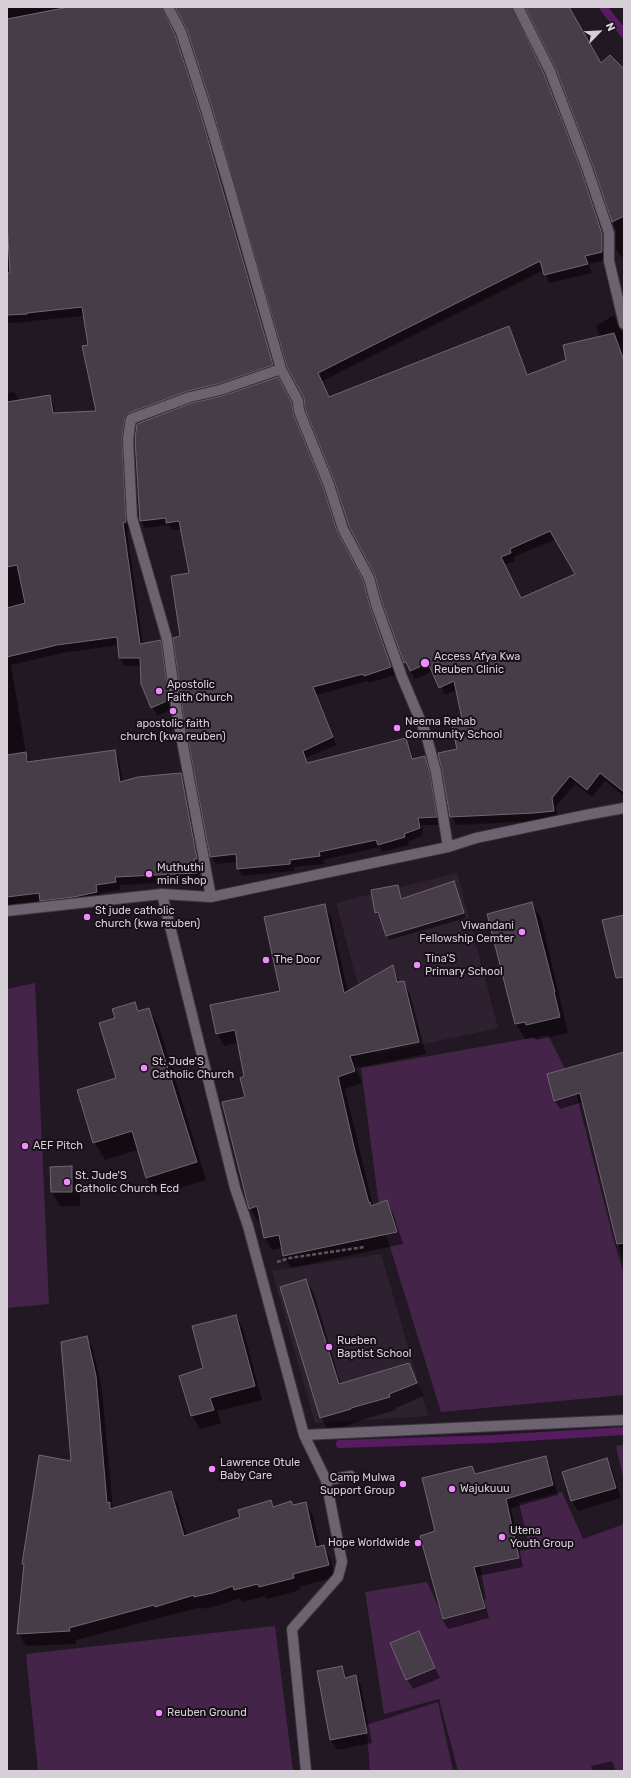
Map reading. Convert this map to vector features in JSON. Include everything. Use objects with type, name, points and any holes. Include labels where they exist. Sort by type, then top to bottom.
[{"type":"street","points":[[168,7],[181,32],[202,96],[281,369],[298,401],[299,411],[329,485],[343,529],[369,578],[376,604],[402,677],[426,734],[436,772],[448,847]]},
{"type":"street","points":[[518,7],[550,71],[587,168],[609,233],[609,260],[624,324]]},
{"type":"street","points":[[211,897],[177,714],[167,639],[132,518],[128,439],[131,419],[190,397],[220,390],[281,369]]},
{"type":"street","points":[[7,911],[162,894],[211,897],[448,847],[476,838],[624,808]]},
{"type":"street","points":[[162,894],[235,1188],[259,1267],[304,1435],[326,1480],[342,1562],[338,1577],[293,1626],[292,1632],[306,1771]]},
{"type":"street","points":[[304,1435],[624,1420]]},
{"type":"street","points":[[326,1480],[352,1476]]},
{"type":"path","points":[[259,1267],[290,1258],[364,1247]]},
{"type":"shaded area","name":"Tina'S Primary School","points":[[457,873],[498,1028],[377,1054],[336,903]]},
{"type":"shaded area","name":"AEF Pitch","points":[[35,983],[49,1304],[7,1308],[7,989]]},
{"type":"shaded area","points":[[548,1035],[575,1089],[614,1241],[624,1274],[624,1395],[441,1412],[381,1221],[361,1068]]},
{"type":"shaded area","points":[[381,1254],[428,1416],[315,1423],[272,1271]]},
{"type":"shaded area","points":[[624,1445],[624,1481],[616,1446]]},
{"type":"shaded area","points":[[562,1492],[583,1539],[624,1524],[624,1771],[458,1771],[439,1699],[384,1714],[365,1592],[427,1582],[441,1612],[486,1599],[479,1559],[530,1549],[519,1503]]},
{"type":"shaded area","name":"Reuben Ground","points":[[275,1626],[293,1771],[38,1771],[26,1654]]},
{"type":"shaded area","points":[[438,1702],[453,1771],[370,1771],[367,1733],[363,1726]]},
{"type":"building","points":[[69,7],[162,7],[175,35],[198,105],[273,365],[218,384],[188,391],[129,413],[125,418],[122,439],[126,522],[123,523],[140,644],[161,640],[169,700],[151,708],[141,684],[140,658],[119,658],[117,637],[57,645],[7,657],[7,608],[25,603],[17,565],[7,567],[7,402],[50,395],[53,413],[96,411],[82,346],[88,345],[82,307],[7,315],[7,273],[10,273],[7,220],[7,19]]},
{"type":"building","points":[[175,7],[512,7],[544,74],[581,170],[602,234],[602,252],[585,256],[588,264],[544,275],[540,261],[318,373],[329,397],[509,326],[527,375],[566,360],[563,345],[614,333],[624,361],[624,792],[600,773],[587,790],[570,776],[552,798],[554,811],[450,817],[438,753],[457,749],[452,727],[463,724],[454,681],[439,688],[428,663],[410,671],[406,662],[404,663],[382,602],[375,576],[349,526],[335,483],[305,409],[304,398],[287,367],[210,101],[187,30]],"holes":[[[550,531],[575,574],[521,598],[501,557],[511,553],[510,549]]]},
{"type":"building","points":[[525,7],[569,7],[601,63],[610,55],[624,69],[624,216],[612,222],[593,166],[556,69]]},
{"type":"building","points":[[278,377],[292,403],[293,413],[323,487],[337,531],[363,580],[370,606],[391,667],[364,676],[363,674],[313,687],[333,737],[303,751],[307,763],[406,738],[412,759],[425,756],[430,773],[437,817],[418,818],[420,828],[404,834],[405,837],[378,845],[376,840],[319,852],[320,856],[290,860],[290,864],[237,869],[236,854],[210,857],[183,713],[173,638],[180,636],[171,576],[189,573],[179,521],[166,523],[166,518],[140,521],[135,439],[137,424],[192,403],[222,396]]},
{"type":"building","points":[[115,750],[120,782],[138,777],[181,773],[197,859],[194,859],[197,873],[115,877],[116,882],[96,885],[97,892],[74,897],[40,901],[39,893],[7,897],[7,755],[26,752],[27,762]]},
{"type":"building","points":[[454,881],[464,913],[386,936],[378,912],[375,913],[371,890],[398,885],[401,899]]},
{"type":"building","points":[[532,902],[560,1017],[526,1025],[525,1022],[515,1024],[487,914]]},
{"type":"building","points":[[325,904],[344,993],[393,965],[397,982],[404,981],[419,1042],[350,1056],[355,1071],[338,1077],[369,1203],[370,1202],[371,1206],[387,1200],[397,1232],[283,1256],[279,1235],[264,1238],[257,1206],[249,1209],[222,1102],[245,1097],[240,1078],[244,1076],[235,1030],[216,1034],[210,1005],[280,991],[264,917]]},
{"type":"building","points":[[624,915],[624,977],[616,978],[602,920]]},
{"type":"building","points":[[135,1002],[138,1011],[149,1008],[197,1162],[146,1178],[132,1131],[93,1143],[77,1090],[116,1078],[99,1023],[115,1018],[112,1009]]},
{"type":"building","points":[[624,1052],[624,1243],[617,1244],[580,1093],[554,1101],[547,1074]]},
{"type":"building","points":[[72,1166],[72,1192],[51,1192],[50,1167]]},
{"type":"building","points":[[306,1279],[339,1384],[409,1363],[417,1383],[389,1394],[390,1397],[320,1418],[280,1287]]},
{"type":"building","points":[[236,1315],[255,1386],[210,1398],[214,1410],[191,1416],[179,1376],[203,1368],[192,1326]]},
{"type":"building","points":[[87,1336],[96,1376],[107,1503],[110,1502],[110,1509],[171,1491],[184,1536],[240,1517],[238,1510],[271,1500],[273,1507],[291,1501],[293,1505],[306,1502],[316,1547],[324,1545],[329,1565],[293,1574],[294,1578],[259,1587],[258,1584],[234,1590],[233,1586],[213,1593],[194,1597],[194,1595],[155,1607],[154,1605],[69,1628],[70,1631],[17,1634],[24,1564],[22,1564],[39,1455],[71,1461],[61,1342]]},
{"type":"building","points":[[546,1456],[553,1485],[506,1499],[519,1558],[474,1567],[485,1608],[443,1619],[420,1536],[435,1531],[422,1478],[472,1466],[475,1474]]},
{"type":"building","points":[[607,1458],[616,1488],[571,1501],[562,1472]]},
{"type":"building","points":[[419,1631],[435,1668],[406,1680],[390,1643]]},
{"type":"building","points":[[342,1666],[345,1678],[356,1675],[367,1733],[330,1740],[317,1671]]},
{"type":"waterway","points":[[603,7],[624,34]]},
{"type":"waterway","points":[[340,1444],[493,1439],[624,1431]]},
{"type":"place","name":"Access Afya Kwa Reuben Clinic","points":[[425,663]]},
{"type":"place","name":"Apostolic Faith Church","points":[[159,691]]},
{"type":"place","name":"apostolic faith church (kwa reuben)","points":[[173,711]]},
{"type":"place","name":"Neema Rehab Community School","points":[[397,728]]},
{"type":"place","name":"Muthuthi mini shop","points":[[149,874]]},
{"type":"place","name":"St jude catholic church (kwa reuben)","points":[[87,917]]},
{"type":"place","name":"Viwandani Fellowship Cemter","points":[[522,932]]},
{"type":"place","name":"The Door","points":[[266,960]]},
{"type":"place","name":"Tina'S Primary School","points":[[417,965]]},
{"type":"place","name":"St. Jude'S Catholic Church","points":[[144,1068]]},
{"type":"place","name":"AEF Pitch","points":[[25,1146]]},
{"type":"place","name":"St. Jude'S Catholic Church Ecd","points":[[67,1182]]},
{"type":"place","name":"Rueben Baptist School","points":[[329,1347]]},
{"type":"place","name":"Lawrence Otule Baby Care","points":[[212,1469]]},
{"type":"place","name":"Camp Mulwa Support Group","points":[[403,1484]]},
{"type":"place","name":"Wajukuuu","points":[[452,1489]]},
{"type":"place","name":"Utena Youth Group","points":[[502,1537]]},
{"type":"place","name":"Hope Worldwide","points":[[418,1543]]},
{"type":"place","name":"Reuben Ground","points":[[159,1713]]}]
